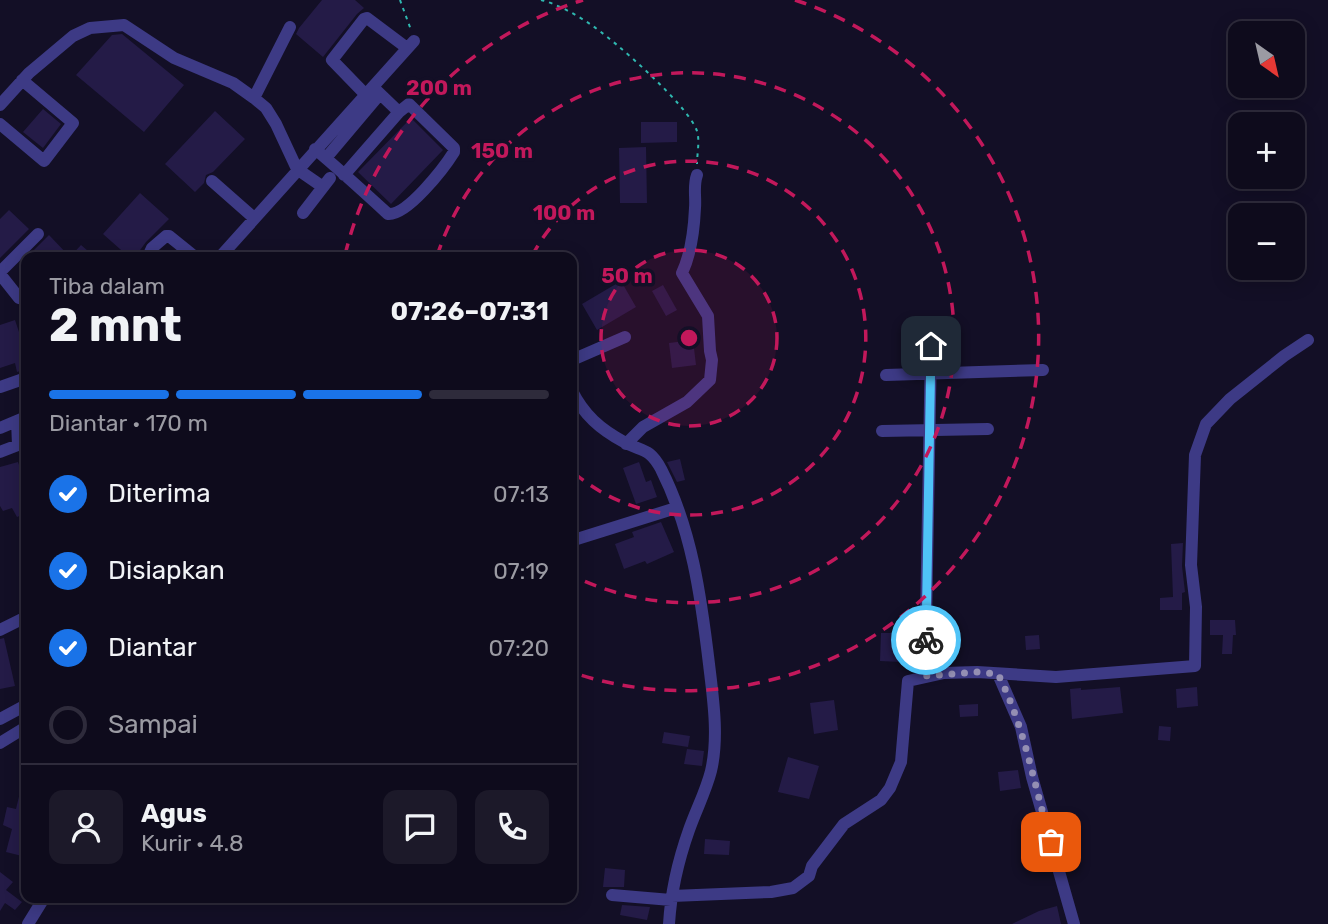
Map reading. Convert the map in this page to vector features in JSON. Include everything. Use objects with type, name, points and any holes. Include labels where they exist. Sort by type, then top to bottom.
[{"type":"street","points":[[326,158],[372,92],[410,44],[367,18],[364,19],[332,60],[372,92],[399,112]]},
{"type":"street","points":[[0,105],[22,80],[73,36],[90,28],[124,25],[174,58],[233,83],[266,108],[297,169],[326,183],[303,213]]},
{"type":"street","points":[[254,98],[290,27]]},
{"type":"street","points":[[0,124],[44,161],[73,123],[22,80]]},
{"type":"street","points":[[224,252],[315,149],[372,92]]},
{"type":"street","points":[[315,149],[326,158],[344,175],[388,214],[394,215],[404,209],[447,164],[454,152],[451,143],[410,104],[399,112],[344,175]]},
{"type":"street","points":[[626,444],[643,427],[687,402],[709,380],[712,360],[708,316],[682,273],[693,234],[696,202],[694,186],[697,175]]},
{"type":"street","points":[[212,181],[254,218]]},
{"type":"street","points":[[21,299],[0,273],[38,234]]},
{"type":"street","points":[[150,252],[166,236],[170,236],[189,252]]},
{"type":"street","points":[[577,358],[625,337]]},
{"type":"street","points":[[612,895],[671,898],[771,892],[793,888],[809,876],[812,866],[844,824],[881,800],[890,788],[901,762],[908,681],[925,676],[977,672],[1056,677],[1195,666],[1196,607],[1191,565],[1195,456],[1202,435],[1206,424],[1230,399],[1283,356],[1308,340]]},
{"type":"street","points":[[925,676],[931,346]]},
{"type":"street","points":[[886,375],[1042,370]]},
{"type":"street","points":[[0,387],[21,380]]},
{"type":"street","points":[[577,399],[596,425],[626,444],[647,450],[656,461],[676,508],[696,568],[712,689],[712,767],[677,867],[669,924]]},
{"type":"street","points":[[0,428],[21,419]]},
{"type":"street","points":[[882,431],[988,429]]},
{"type":"street","points":[[0,452],[20,443],[21,431]]},
{"type":"street","points":[[577,539],[676,508]]},
{"type":"street","points":[[0,630],[21,620]]},
{"type":"street","points":[[998,674],[1021,727],[1032,777],[1074,924]]},
{"type":"street","points":[[0,719],[21,708]]},
{"type":"street","points":[[0,743],[21,730]]},
{"type":"street","points":[[28,924],[41,903]]},
{"type":"path","points":[[400,0],[414,35],[410,44]]},
{"type":"path","points":[[541,0],[591,24],[676,101],[698,134],[697,175]]},
{"type":"building","points":[[322,0],[355,0],[364,8],[323,57],[296,34]]},
{"type":"building","points":[[122,34],[184,85],[144,132],[76,75],[112,35]]},
{"type":"building","points":[[43,109],[61,124],[43,148],[23,132]]},
{"type":"building","points":[[215,111],[245,139],[213,172],[206,175],[204,183],[195,192],[165,164]]},
{"type":"building","points":[[411,118],[443,150],[391,204],[358,172]]},
{"type":"building","points":[[641,122],[677,122],[677,142],[641,143]]},
{"type":"building","points":[[646,147],[647,203],[620,203],[619,148]]},
{"type":"building","points":[[140,193],[169,219],[139,252],[123,252],[103,234]]},
{"type":"building","points":[[9,210],[29,229],[0,258],[0,219]]},
{"type":"building","points":[[49,235],[65,252],[32,252]]},
{"type":"building","points":[[81,245],[89,252],[75,252]]},
{"type":"building","points":[[621,281],[636,307],[597,330],[582,304]]},
{"type":"building","points":[[663,285],[677,310],[666,316],[652,291]]},
{"type":"building","points":[[15,320],[21,331],[21,371],[17,372],[15,363],[0,368],[0,325]]},
{"type":"building","points":[[693,340],[696,365],[672,368],[669,343]]},
{"type":"building","points":[[680,459],[685,480],[677,482],[667,462]]},
{"type":"building","points":[[18,462],[21,471],[21,515],[17,517],[12,508],[3,511],[0,506],[0,467]]},
{"type":"building","points":[[639,462],[646,482],[651,480],[657,497],[636,504],[623,468]]},
{"type":"building","points":[[661,522],[674,552],[647,564],[645,561],[624,569],[615,544],[634,537],[632,532]]},
{"type":"building","points":[[1183,543],[1185,592],[1182,593],[1182,610],[1160,610],[1160,598],[1173,597],[1171,544]]},
{"type":"building","points":[[1210,620],[1235,620],[1236,635],[1233,635],[1232,654],[1222,654],[1223,635],[1210,635]]},
{"type":"building","points":[[881,633],[902,633],[901,662],[880,661]]},
{"type":"building","points":[[1039,635],[1040,649],[1026,650],[1025,636]]},
{"type":"building","points":[[4,638],[15,686],[0,689],[0,639]]},
{"type":"building","points":[[1120,687],[1123,713],[1072,719],[1070,689]]},
{"type":"building","points":[[1197,687],[1198,706],[1177,708],[1176,689]]},
{"type":"building","points":[[834,700],[838,730],[814,734],[810,703]]},
{"type":"building","points":[[978,704],[978,716],[960,717],[959,705]]},
{"type":"building","points":[[1159,726],[1171,727],[1170,741],[1158,740]]},
{"type":"building","points":[[664,732],[690,736],[688,747],[662,743]]},
{"type":"building","points":[[687,749],[704,751],[702,766],[684,764]]},
{"type":"building","points":[[788,757],[819,766],[809,799],[778,792]]},
{"type":"building","points":[[1018,770],[1021,788],[1000,791],[998,772]]},
{"type":"building","points":[[21,788],[21,856],[6,852],[12,829],[3,825],[7,807],[16,809]]},
{"type":"building","points":[[1074,821],[1081,841],[1063,847],[1056,827]]},
{"type":"building","points":[[705,839],[730,841],[729,855],[704,854]]},
{"type":"building","points":[[605,868],[625,870],[624,887],[603,887]]},
{"type":"building","points":[[0,872],[13,882],[6,890],[21,903],[15,910],[5,903],[0,911]]},
{"type":"building","points":[[622,905],[650,907],[647,920],[620,915]]},
{"type":"building","points":[[1057,906],[1061,924],[1012,924],[1039,911]]},
{"type":"way so far","points":[[926,640],[925,676],[977,672],[998,674],[1021,727],[1051,842]]},
{"type":"route","points":[[926,640],[931,346]]}]
